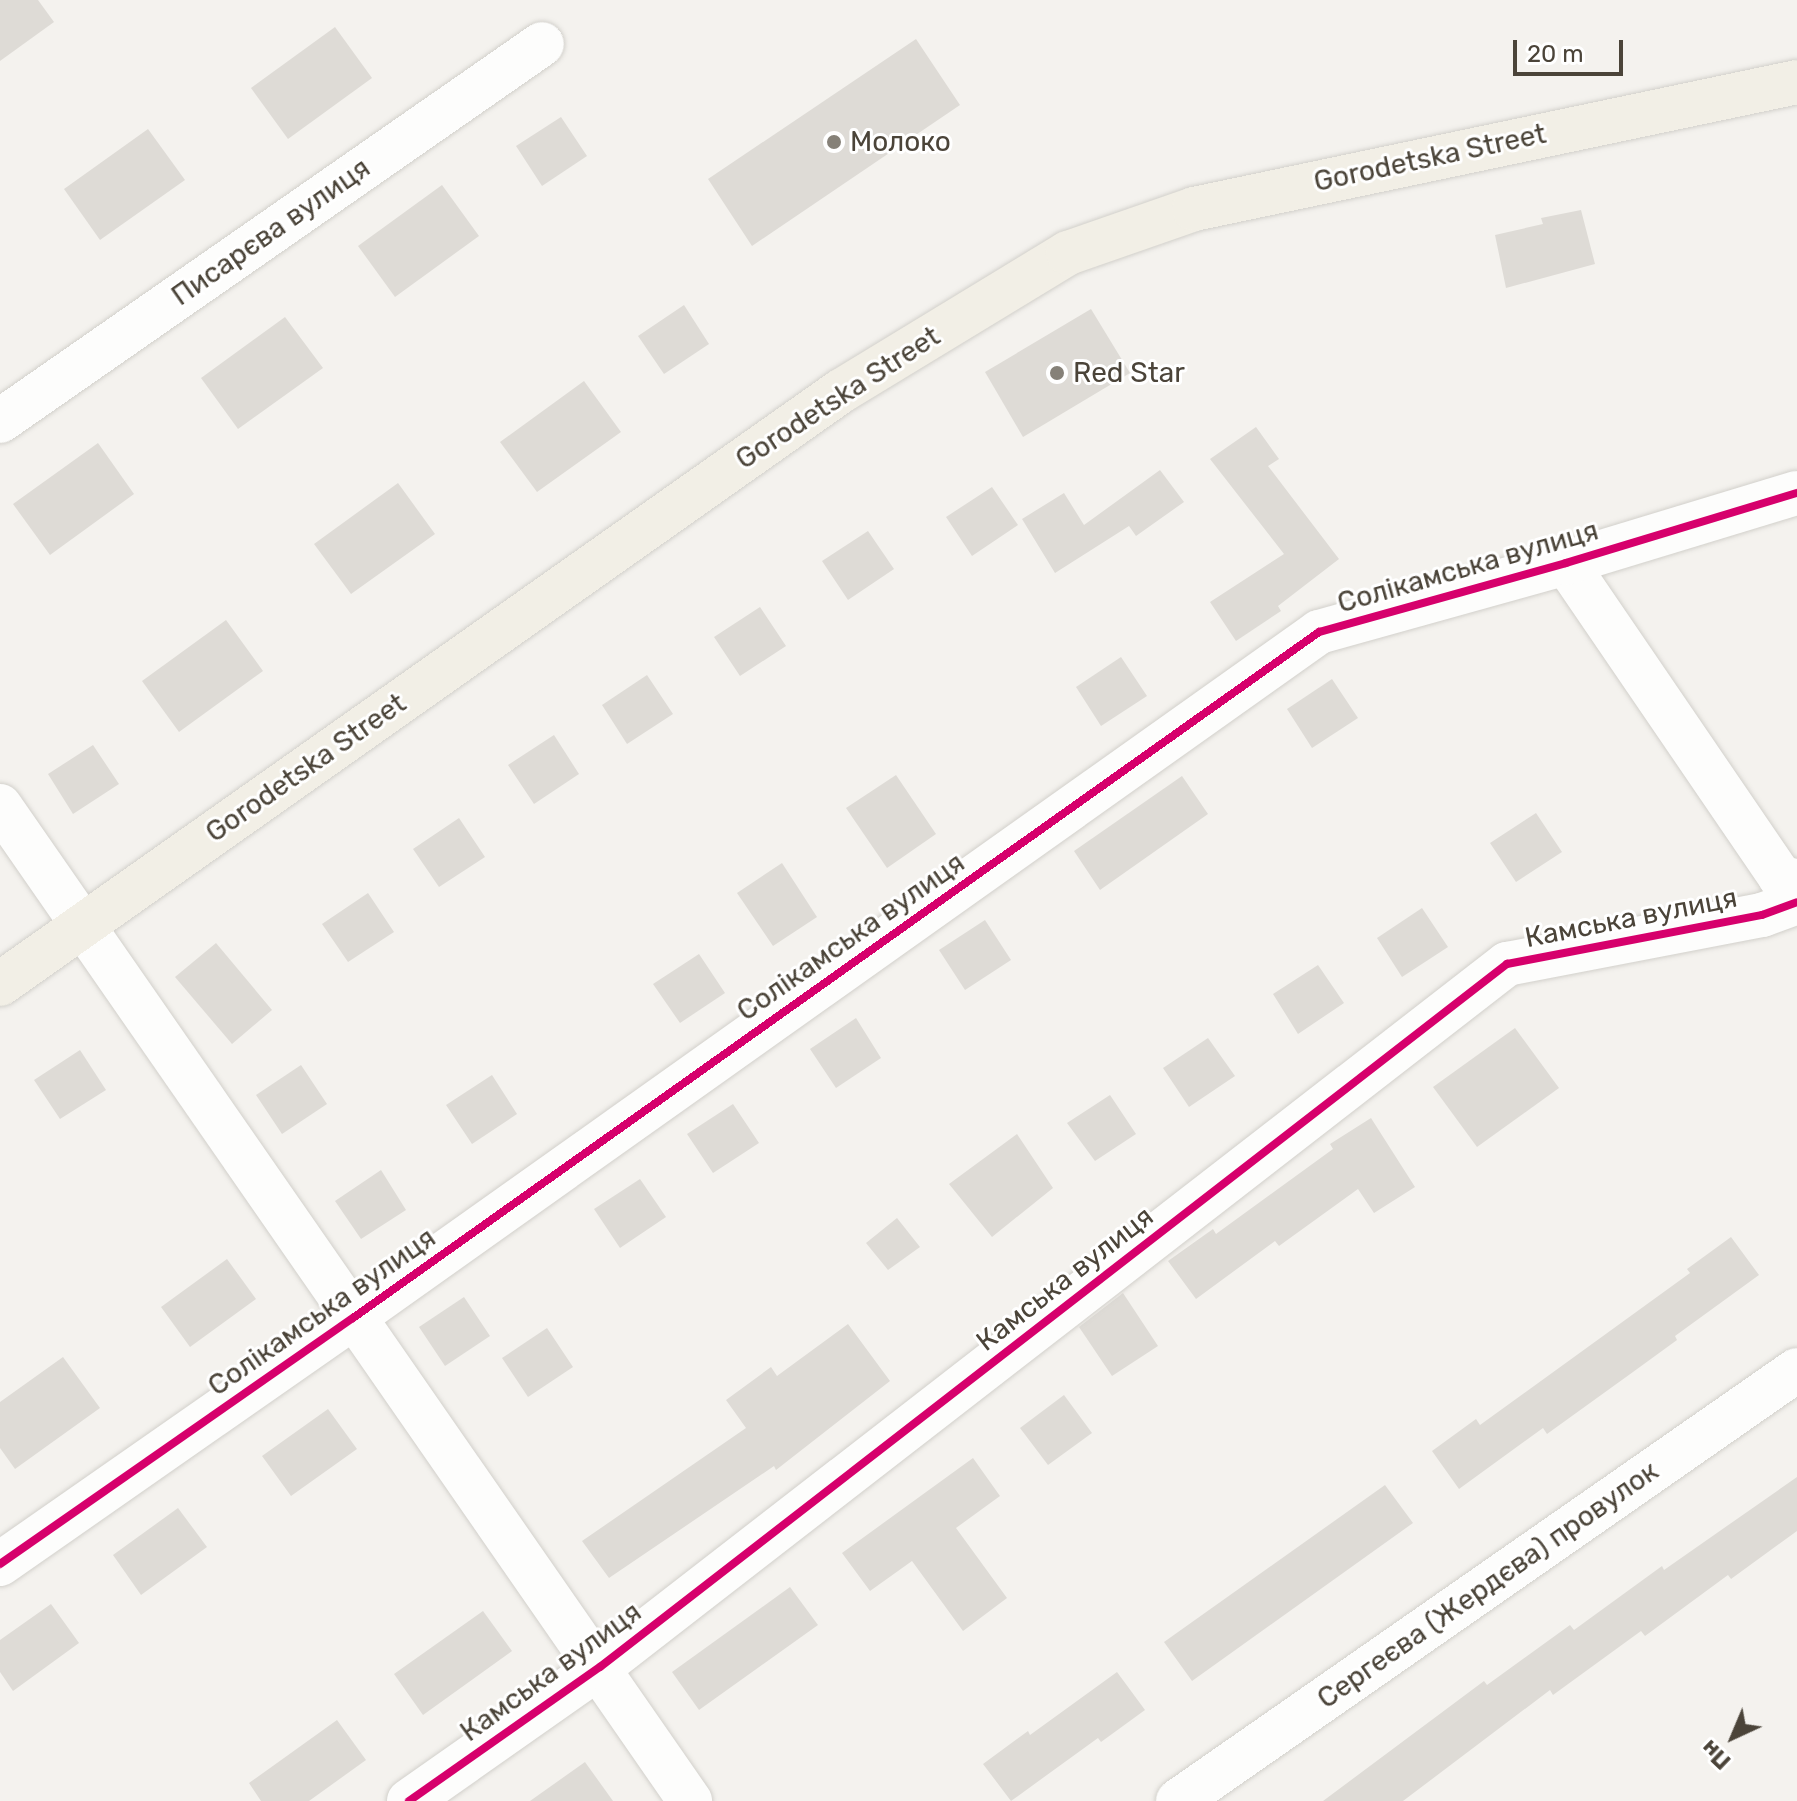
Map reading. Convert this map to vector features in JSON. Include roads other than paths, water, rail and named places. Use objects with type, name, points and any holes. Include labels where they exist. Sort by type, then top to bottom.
[{"type":"main road","name":"Gorodetska Street","points":[[0,984],[841,391],[1068,253],[1194,209],[1797,82]]},
{"type":"street","name":"Писарєва вулиця","points":[[0,421],[542,44]]},
{"type":"street","name":"Солікамська вулиця","points":[[0,1564],[353,1318],[1319,632],[1566,563],[1797,493]]},
{"type":"street","points":[[1566,563],[1780,877],[1797,882]]},
{"type":"street","points":[[0,806],[353,1318],[600,1667],[690,1801]]},
{"type":"street","name":"Камська вулиця","points":[[409,1801],[600,1667],[1507,964],[1762,915],[1797,902]]},
{"type":"street","name":"Сергеєва (Жердєва) провулок","points":[[1178,1801],[1797,1370]]},
{"type":"place","name":"Молоко","points":[[834,142]]},
{"type":"place","name":"Red Star","points":[[1057,373]]}]
